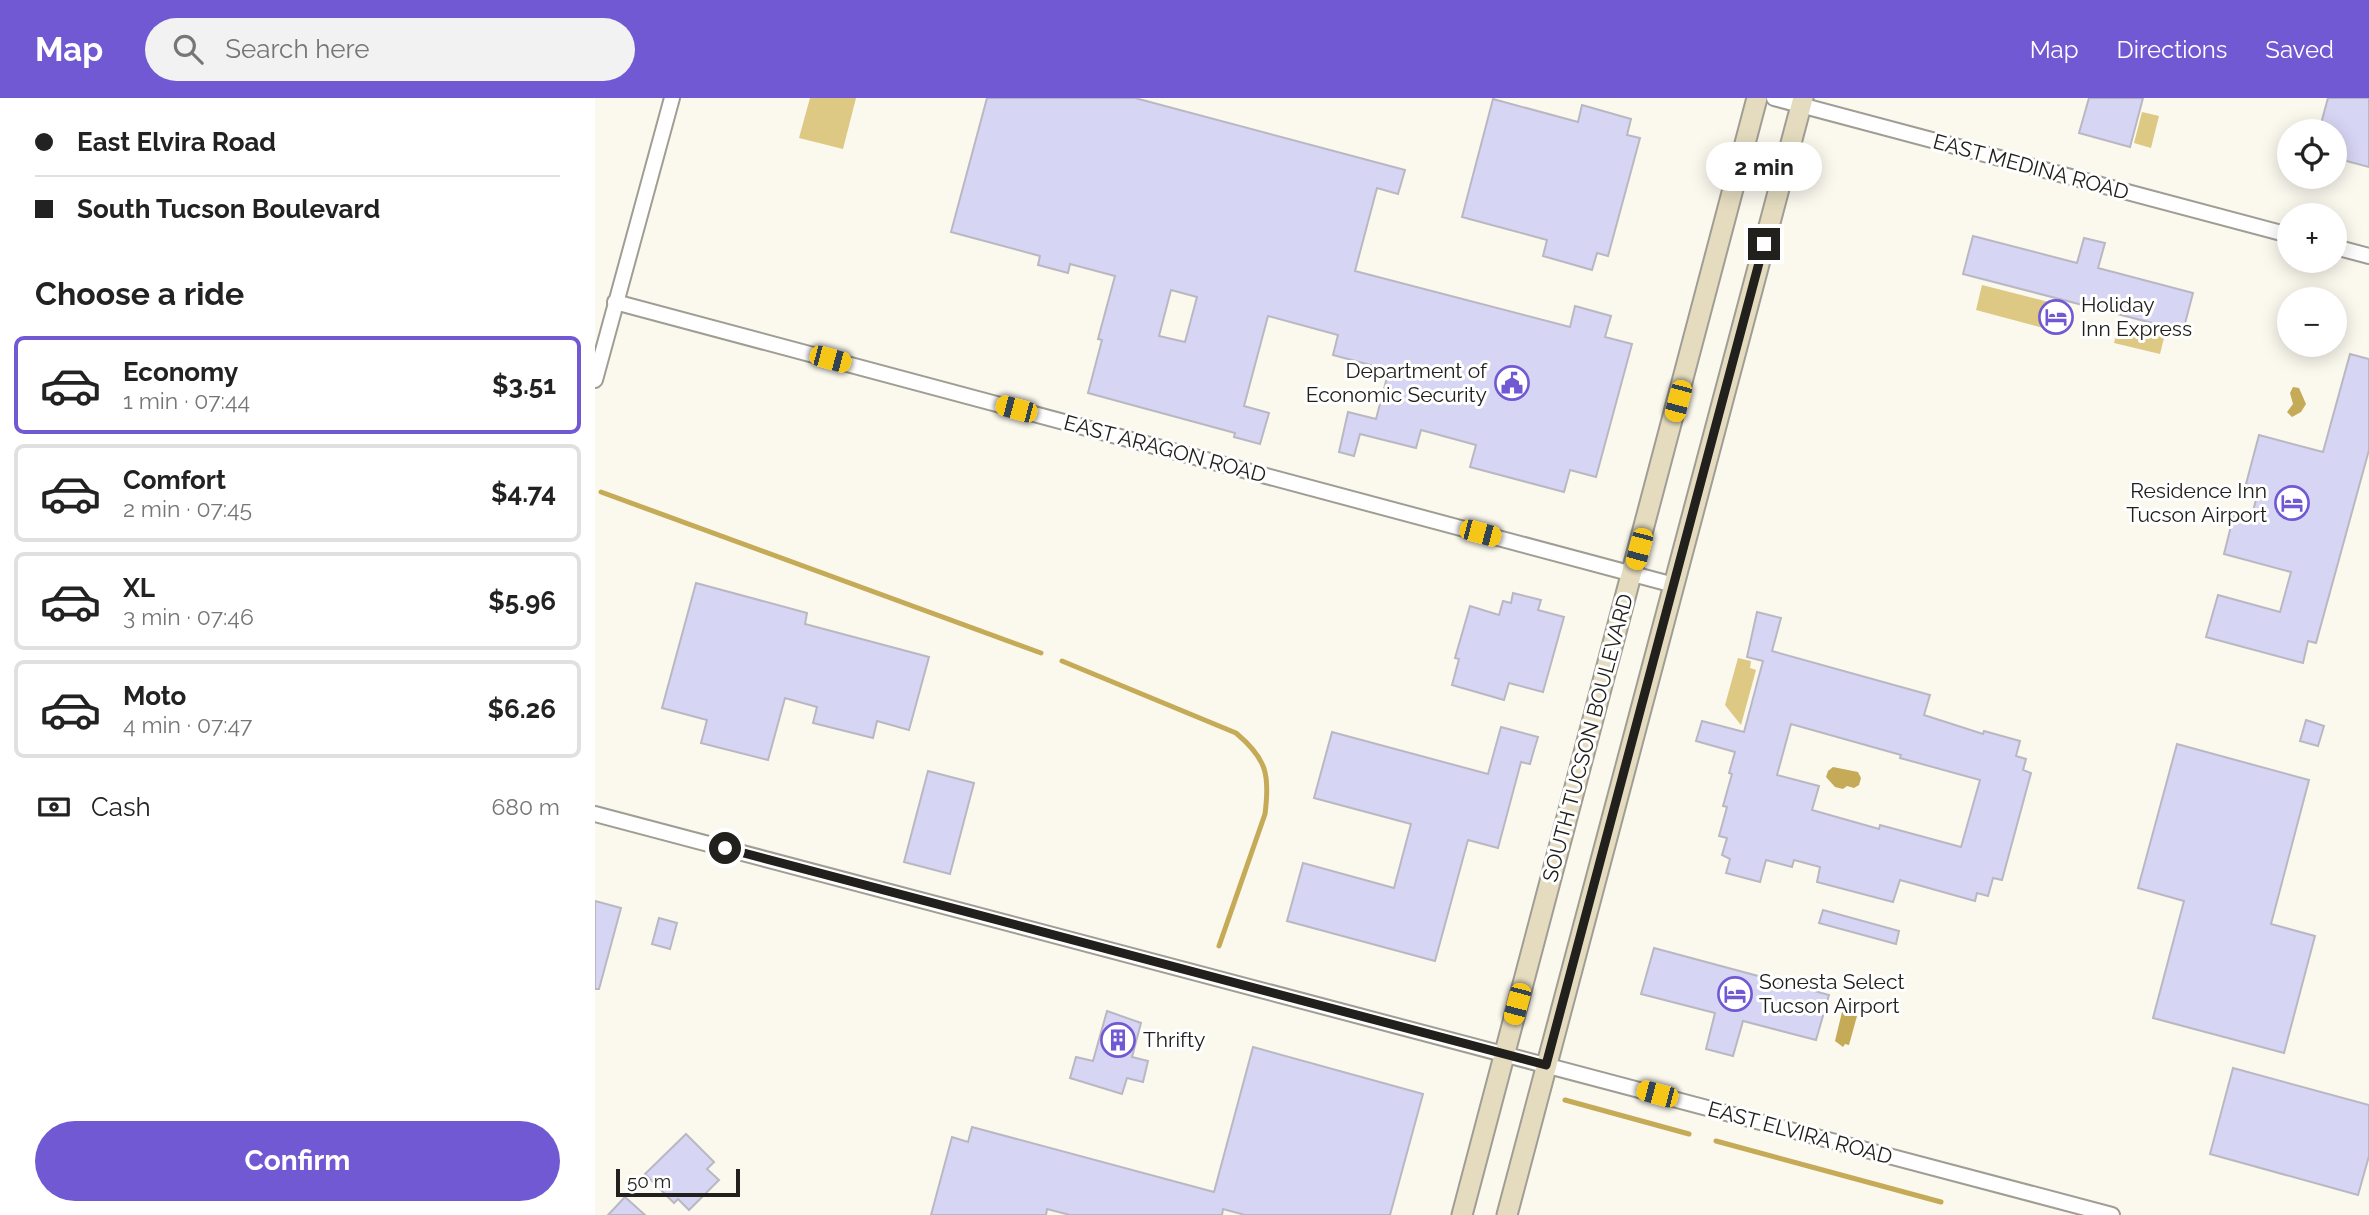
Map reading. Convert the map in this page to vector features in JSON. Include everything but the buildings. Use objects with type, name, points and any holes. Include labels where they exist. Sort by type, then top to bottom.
[{"type":"main road","name":"SOUTH TUCSON BOULEVARD","points":[[1462,1215],[1757,98]]},
{"type":"main road","name":"SOUTH TUCSON BOULEVARD","points":[[1507,1215],[1802,102]]},
{"type":"street","points":[[595,380],[672,98]]},
{"type":"street","name":"EAST MEDINA ROAD","points":[[1774,98],[1802,102],[2277,232]]},
{"type":"street","points":[[2347,250],[2369,256]]},
{"type":"street","name":"EAST ARAGON ROAD","points":[[615,302],[1674,585]]},
{"type":"street","name":"EAST ELVIRA ROAD","points":[[595,814],[2112,1215]]},
{"type":"shaded area","points":[[810,98],[856,98],[843,149],[799,138]]},
{"type":"shaded area","points":[[2142,112],[2159,116],[2151,148],[2134,143]]},
{"type":"shaded area","points":[[1982,285],[2053,303],[2047,329],[1976,310]]},
{"type":"shaded area","points":[[2119,323],[2165,334],[2160,354],[2114,343]]},
{"type":"shaded area","points":[[2293,387],[2299,388],[2306,404],[2301,412],[2292,417],[2287,412],[2293,404],[2290,393]]},
{"type":"shaded area","points":[[1738,658],[1751,661],[1750,668],[1756,670],[1741,725],[1725,705]]},
{"type":"shaded area","points":[[1833,767],[1858,772],[1861,778],[1859,785],[1843,789],[1835,787],[1826,777]]},
{"type":"shaded area","points":[[1842,1012],[1857,1016],[1849,1045],[1845,1044],[1843,1047],[1835,1041]]},
{"type":"waterway","points":[[601,492],[1041,653]]},
{"type":"waterway","points":[[1062,661],[1236,733],[1260,760],[1266,778],[1265,814],[1219,946]]},
{"type":"waterway","points":[[1565,1100],[1689,1134]]},
{"type":"waterway","points":[[1716,1141],[1941,1202]]},
{"type":"place","name":"Holiday Inn Express","points":[[2056,317]]},
{"type":"place","name":"Department of Economic Security","points":[[1512,383]]},
{"type":"place","name":"Residence Inn Tucson Airport","points":[[2292,503]]},
{"type":"place","name":"Sonesta Select Tucson Airport","points":[[1735,994]]},
{"type":"place","name":"Thrifty","points":[[1118,1040]]},
{"type":"route","points":[[725,848],[1546,1065],[1764,244]]}]
